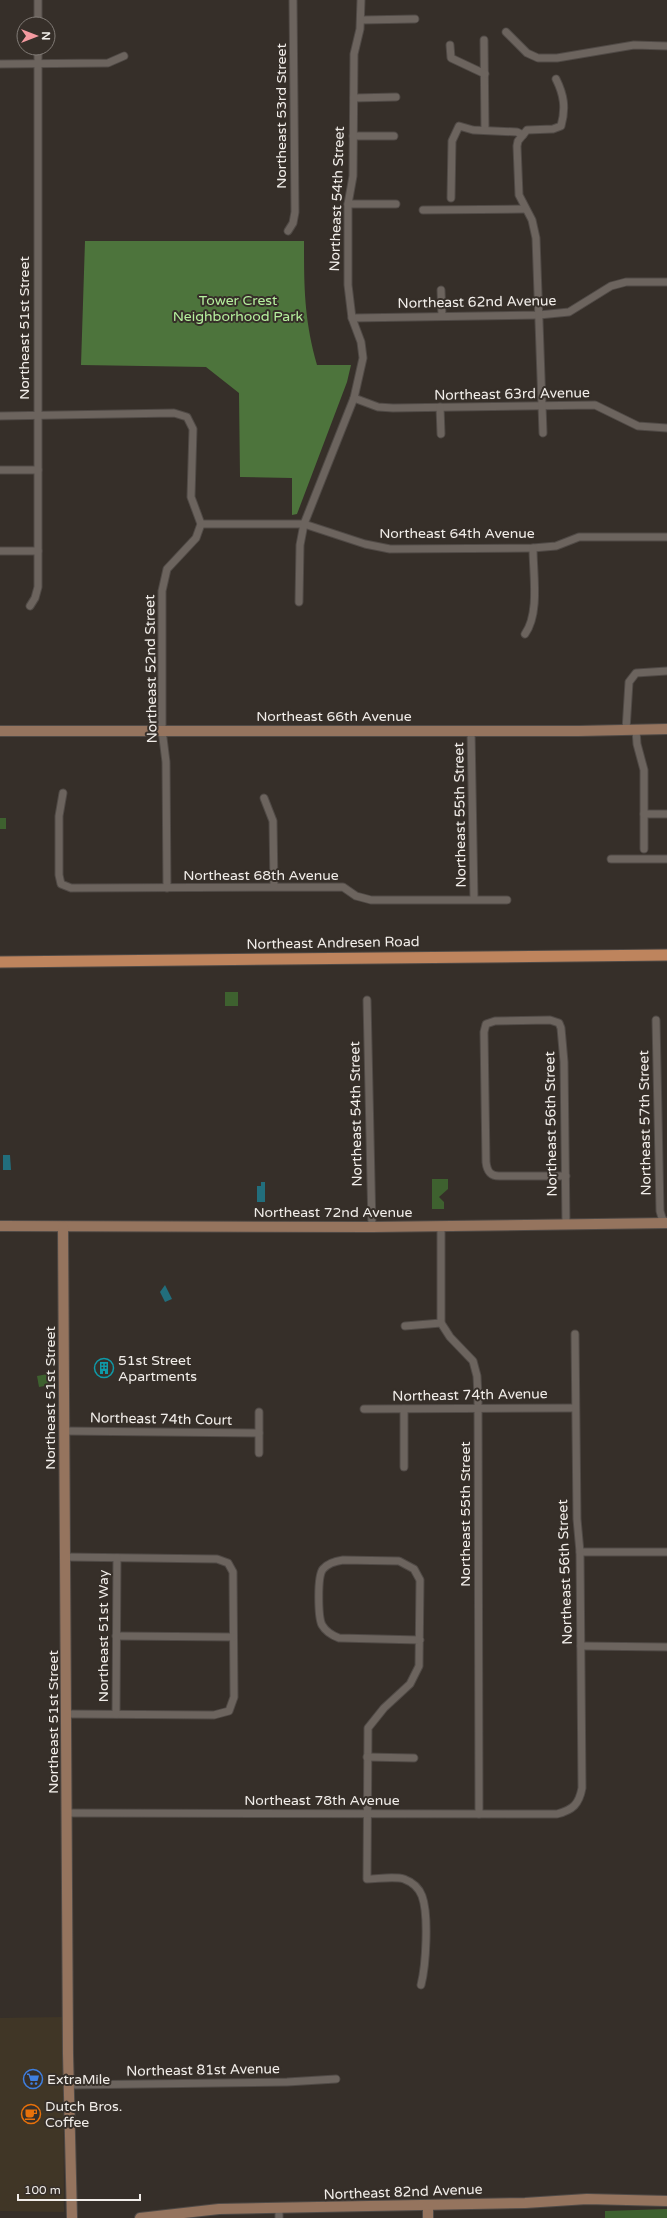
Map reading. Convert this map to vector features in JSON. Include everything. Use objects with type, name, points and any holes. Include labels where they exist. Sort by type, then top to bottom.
[{"type":"main road","name":"Northeast Andresen Road","points":[[0,962],[667,955]]},
{"type":"street","points":[[38,0],[38,16]]},
{"type":"street","name":"Northeast 53rd Street","points":[[288,231],[293,223],[295,212],[293,0]]},
{"type":"street","name":"Northeast 54th Street","points":[[299,602],[300,546],[304,524],[354,398],[363,358],[361,342],[352,318],[348,285],[348,204],[353,176],[354,54],[361,20],[361,0]]},
{"type":"street","points":[[361,20],[415,19]]},
{"type":"street","points":[[506,32],[527,53],[538,58],[557,58],[634,46],[667,46]]},
{"type":"street","points":[[484,40],[485,130]]},
{"type":"street","points":[[450,45],[452,58],[485,74]]},
{"type":"street","name":"Northeast 51st Street","points":[[30,606],[37,593],[38,551],[38,56]]},
{"type":"street","points":[[0,64],[108,63],[124,56]]},
{"type":"street","points":[[543,433],[536,238],[532,220],[519,195],[517,146],[527,130],[553,129],[562,126],[564,116],[564,95],[556,79]]},
{"type":"street","points":[[354,98],[396,97]]},
{"type":"street","points":[[450,198],[452,141],[459,126],[485,130],[517,132],[523,135]]},
{"type":"street","points":[[353,136],[394,136]]},
{"type":"street","points":[[348,204],[396,204]]},
{"type":"street","points":[[423,210],[525,209]]},
{"type":"street","name":"Northeast 62nd Avenue","points":[[352,318],[539,315],[569,312],[611,286],[626,282],[667,282]]},
{"type":"street","points":[[441,290],[442,316]]},
{"type":"street","name":"Northeast 63rd Avenue","points":[[354,398],[378,407],[440,408],[595,405],[638,426],[667,428]]},
{"type":"street","points":[[440,408],[441,434]]},
{"type":"street","points":[[0,416],[174,413],[187,417],[192,429],[191,497],[201,524]]},
{"type":"street","points":[[0,470],[38,470]]},
{"type":"street","name":"Northeast 64th Avenue","points":[[201,524],[304,524],[365,544],[390,549],[533,548],[556,546],[579,537],[667,537]]},
{"type":"street","name":"Northeast 52nd Street","points":[[167,888],[166,762],[162,730],[162,591],[167,569],[196,538],[201,524]]},
{"type":"street","points":[[525,634],[532,622],[534,611],[533,548]]},
{"type":"street","points":[[0,551],[38,551]]},
{"type":"street","points":[[644,849],[644,770],[637,744],[631,730],[630,681],[636,673],[667,671]]},
{"type":"street","name":"Northeast 66th Avenue","points":[[0,730],[667,729]]},
{"type":"street","name":"Northeast 55th Street","points":[[471,730],[474,899]]},
{"type":"street","name":"Northeast 68th Avenue","points":[[63,793],[59,816],[59,875],[61,884],[71,888],[274,886],[343,887],[356,896],[371,900],[507,900]]},
{"type":"street","points":[[264,798],[274,821],[274,886]]},
{"type":"street","points":[[644,814],[667,814]]},
{"type":"street","points":[[611,859],[667,859]]},
{"type":"street","name":"Northeast 54th Street","points":[[367,1000],[372,1227]]},
{"type":"street","name":"Northeast 56th Street","points":[[566,1176],[500,1176],[490,1174],[486,1162],[484,1032],[486,1024],[495,1021],[550,1020],[559,1023],[562,1028],[564,1062],[566,1176],[566,1225]]},
{"type":"street","name":"Northeast 57th Street","points":[[656,1020],[660,1211],[667,1223]]},
{"type":"street","name":"Northeast 72nd Avenue","points":[[0,1226],[372,1227],[667,1223]]},
{"type":"street","name":"Northeast 51st Street","points":[[63,1226],[69,2085],[72,2218]]},
{"type":"street","points":[[405,1326],[441,1324],[441,1226]]},
{"type":"street","name":"Northeast 55th Street","points":[[441,1324],[450,1337],[473,1361],[477,1376],[479,1814]]},
{"type":"street","name":"Northeast 56th Street","points":[[574,1807],[580,1798],[582,1788],[580,1552],[576,1519],[575,1334]]},
{"type":"street","name":"Northeast 74th Avenue","points":[[364,1409],[575,1408]]},
{"type":"street","points":[[404,1409],[404,1467]]},
{"type":"street","points":[[259,1412],[259,1453]]},
{"type":"street","name":"Northeast 74th Court","points":[[64,1431],[259,1433]]},
{"type":"street","points":[[580,1552],[667,1552]]},
{"type":"street","points":[[65,1557],[217,1559],[228,1563],[233,1572],[234,1696],[229,1711],[214,1715],[67,1714]]},
{"type":"street","name":"Northeast 51st Way","points":[[116,1558],[116,1714]]},
{"type":"street","points":[[420,1640],[339,1638],[328,1634],[321,1624],[319,1611],[320,1576],[323,1569],[343,1560],[399,1561],[414,1569],[420,1580],[420,1640],[419,1666],[410,1684],[384,1708],[368,1728],[367,1879],[404,1879],[414,1884],[422,1894],[424,1906],[426,1966],[421,1985]]},
{"type":"street","points":[[116,1636],[233,1637]]},
{"type":"street","points":[[581,1646],[667,1647]]},
{"type":"street","points":[[367,1757],[414,1758]]},
{"type":"street","name":"Northeast 78th Avenue","points":[[67,1813],[557,1814],[574,1807]]},
{"type":"street","name":"Northeast 81st Avenue","points":[[69,2085],[288,2082],[336,2079]]},
{"type":"street","name":"Northeast 82nd Avenue","points":[[140,2218],[201,2210],[279,2213],[428,2205],[525,2203],[587,2199],[667,2201]]},
{"type":"street","points":[[428,2205],[428,2218]]},
{"type":"shaded area","points":[[63,2017],[64,2212],[0,2211],[0,2018]]},
{"type":"green space","name":"Tower Crest Neighborhood Park","points":[[85,241],[304,241],[304,273],[307,318],[317,365],[351,365],[347,382],[297,514],[292,515],[292,478],[240,477],[239,393],[206,367],[81,365]]},
{"type":"green space","points":[[0,818],[6,818],[6,829],[0,829]]},
{"type":"green space","points":[[225,992],[238,992],[238,1006],[225,1006]]},
{"type":"green space","points":[[432,1179],[448,1179],[448,1189],[439,1197],[444,1202],[444,1209],[432,1209]]},
{"type":"green space","points":[[53,1373],[55,1384],[39,1387],[37,1376]]},
{"type":"green space","points":[[667,2209],[667,2218],[605,2218],[605,2211]]},
{"type":"water","points":[[3,1155],[10,1155],[11,1170],[3,1170]]},
{"type":"water","points":[[261,1182],[265,1182],[265,1202],[257,1202],[257,1186],[261,1186]]},
{"type":"water","points":[[165,1285],[172,1299],[165,1302],[160,1292]]},
{"type":"place","name":"51st Street Apartments","points":[[104,1368]]},
{"type":"place","name":"ExtraMile","points":[[33,2079]]},
{"type":"place","name":"Dutch Bros. Coffee","points":[[31,2114]]}]
